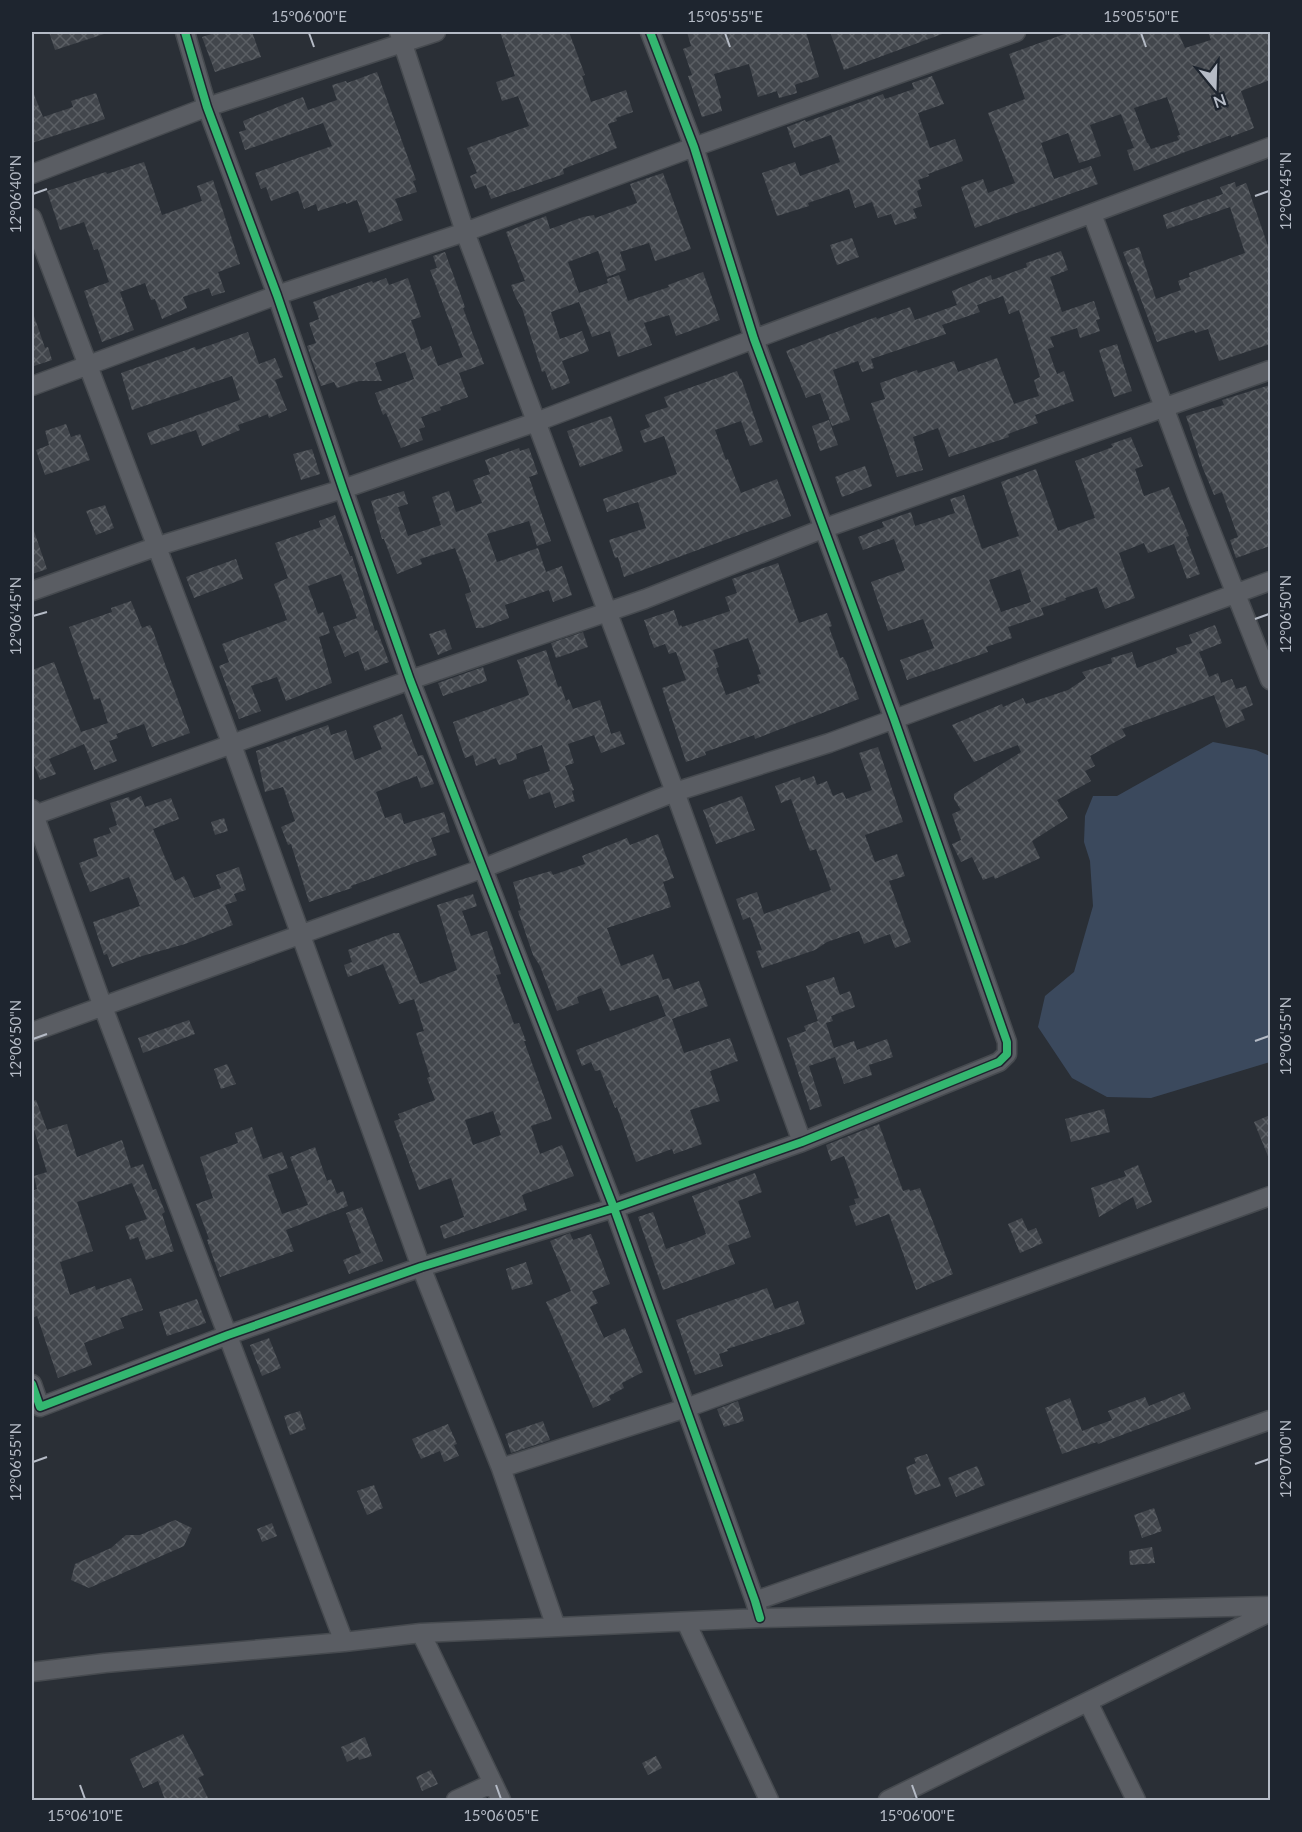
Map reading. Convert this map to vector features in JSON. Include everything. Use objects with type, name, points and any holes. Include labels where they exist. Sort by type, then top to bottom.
[{"type":"street","points":[[184,32],[207,107],[277,295],[410,680],[614,1208],[757,1610]]},
{"type":"street","points":[[32,174],[207,107],[401,37],[436,32]]},
{"type":"street","points":[[32,1384],[40,1407],[228,1335],[422,1267],[614,1208],[802,1142],[999,1062],[1007,1054],[1007,1042],[894,719],[754,339],[694,147],[650,32]]},
{"type":"street","points":[[32,386],[277,295],[465,232],[694,147],[1017,32]]},
{"type":"street","points":[[401,37],[465,232],[608,611],[802,1142]]},
{"type":"street","points":[[32,591],[155,547],[343,489],[536,422],[1270,147]]},
{"type":"street","points":[[1092,214],[1270,680]]},
{"type":"street","points":[[32,219],[232,745],[422,1267],[501,1468],[556,1627]]},
{"type":"street","points":[[344,1642],[32,814],[655,595],[825,528],[1270,370]]},
{"type":"street","points":[[32,1032],[484,868],[675,792],[829,743],[1270,581]]},
{"type":"street","points":[[501,1468],[686,1408],[1270,1196]]},
{"type":"street","points":[[757,1610],[1270,1420]]},
{"type":"street","points":[[32,1672],[421,1633],[686,1622],[757,1610],[1270,1606]]},
{"type":"street","points":[[888,1800],[1270,1612]]},
{"type":"street","points":[[686,1622],[769,1800]]},
{"type":"street","points":[[421,1633],[501,1800]]},
{"type":"street","points":[[1088,1702],[1136,1800]]},
{"type":"street","points":[[456,1800],[493,1783]]},
{"type":"water","points":[[1213,742],[1256,750],[1270,756],[1270,1062],[1151,1098],[1107,1097],[1072,1078],[1038,1027],[1045,996],[1074,972],[1093,906],[1090,861],[1084,842],[1085,816],[1093,796],[1117,796]]},
{"type":"building","points":[[49,32],[103,32],[104,34],[55,50]]},
{"type":"building","points":[[218,32],[252,32],[261,57],[215,72],[202,37]]},
{"type":"building","points":[[500,32],[569,32],[585,75],[582,76],[591,102],[626,90],[633,112],[616,118],[617,121],[608,124],[617,148],[563,169],[564,174],[491,199],[486,185],[475,189],[470,176],[477,173],[467,148],[529,126],[518,96],[502,101],[496,82],[515,76]]},
{"type":"building","points":[[687,32],[806,32],[819,77],[795,85],[797,93],[779,98],[777,91],[758,97],[749,64],[714,74],[722,111],[702,117],[688,76],[692,75],[683,49],[691,46]]},
{"type":"building","points":[[830,32],[945,32],[945,33],[844,70]]},
{"type":"building","points":[[1070,32],[1178,32],[1185,48],[1211,40],[1208,32],[1270,32],[1270,80],[1241,91],[1254,128],[1134,171],[1127,150],[1134,148],[1121,114],[1090,125],[1101,156],[1079,163],[1068,133],[1041,143],[1054,179],[1091,166],[1098,184],[975,228],[961,187],[983,179],[988,193],[1015,183],[988,113],[1025,99],[1009,54]],"holes":[[[1167,97],[1180,135],[1177,136],[1179,140],[1151,149],[1134,108]]]},
{"type":"building","points":[[377,72],[416,180],[413,181],[417,192],[395,199],[403,220],[369,233],[357,200],[318,211],[316,204],[304,209],[298,191],[271,201],[266,187],[261,189],[255,173],[332,146],[323,123],[245,150],[239,132],[246,130],[243,121],[303,97],[308,110],[337,100],[332,85],[346,81],[347,83]]},
{"type":"building","points":[[932,76],[944,104],[918,113],[930,148],[955,139],[963,161],[918,180],[921,189],[917,191],[922,206],[913,209],[917,218],[895,225],[891,214],[878,218],[872,202],[855,208],[849,189],[808,203],[809,206],[777,216],[762,173],[795,162],[800,176],[840,162],[831,135],[794,148],[787,127],[883,94],[885,99],[914,89],[912,83]]},
{"type":"building","points":[[32,92],[43,117],[73,107],[71,101],[96,93],[105,119],[32,143]]},
{"type":"building","points":[[144,162],[162,215],[202,201],[197,186],[213,180],[240,264],[218,272],[225,292],[212,296],[209,288],[183,297],[187,308],[162,319],[155,299],[151,300],[145,283],[120,292],[134,330],[102,342],[84,291],[109,282],[98,249],[94,250],[84,222],[60,230],[47,191]]},
{"type":"building","points":[[663,173],[691,249],[655,261],[649,243],[620,252],[626,270],[607,277],[598,251],[568,262],[579,293],[608,283],[607,279],[619,275],[628,301],[703,272],[720,320],[676,336],[669,315],[644,323],[652,345],[618,357],[610,331],[592,337],[579,302],[551,312],[560,339],[582,331],[589,351],[562,361],[570,383],[552,390],[545,371],[542,372],[522,308],[511,285],[525,281],[506,232],[546,216],[550,229],[583,217],[594,215],[595,218],[637,203],[630,184]]},
{"type":"building","points":[[1235,182],[1236,187],[1246,183],[1247,185],[1270,252],[1270,344],[1219,361],[1208,329],[1195,333],[1194,330],[1157,342],[1123,252],[1139,247],[1156,299],[1181,290],[1178,281],[1190,277],[1189,273],[1245,253],[1230,207],[1167,229],[1163,215],[1223,194],[1220,187]]},
{"type":"building","points":[[852,238],[859,257],[837,265],[830,245]]},
{"type":"building","points":[[1061,251],[1068,270],[1050,277],[1062,312],[1094,301],[1100,319],[1096,320],[1100,331],[1080,338],[1077,328],[1050,337],[1054,347],[1048,349],[1057,374],[1064,371],[1074,401],[1035,415],[1038,423],[1008,434],[1009,437],[949,457],[938,428],[913,437],[923,470],[897,477],[871,403],[885,399],[880,383],[917,370],[918,373],[954,361],[958,372],[997,358],[1014,404],[1039,396],[1034,380],[1040,377],[1019,310],[1009,314],[1003,296],[977,305],[980,312],[942,325],[946,334],[871,359],[874,368],[862,372],[858,361],[833,370],[850,420],[832,426],[820,393],[806,398],[786,351],[876,317],[877,319],[910,307],[915,320],[957,305],[952,291],[991,275],[992,280],[1027,267],[1026,263]]},
{"type":"building","points":[[445,252],[484,364],[459,373],[468,397],[421,417],[425,427],[419,429],[423,440],[401,448],[386,413],[383,415],[375,393],[414,379],[405,352],[375,363],[382,381],[359,381],[337,388],[334,382],[321,386],[307,346],[316,343],[309,323],[319,319],[313,302],[372,281],[373,283],[386,278],[389,285],[408,278],[421,317],[411,320],[421,350],[431,346],[438,366],[463,357],[430,270],[437,268],[433,256]]},
{"type":"building","points":[[32,316],[34,316],[45,348],[48,347],[52,360],[34,366],[32,357]]},
{"type":"building","points":[[248,332],[259,364],[275,358],[283,377],[275,380],[287,410],[269,418],[268,414],[238,425],[240,430],[202,446],[196,430],[151,445],[147,433],[240,400],[232,376],[132,410],[121,373],[195,347],[196,350]]},
{"type":"building","points":[[1117,344],[1132,391],[1114,397],[1099,350]]},
{"type":"building","points":[[737,371],[763,442],[750,446],[741,421],[715,430],[726,460],[728,459],[741,493],[777,479],[791,516],[624,577],[618,557],[615,558],[609,540],[646,528],[638,502],[607,512],[603,499],[677,474],[664,436],[644,443],[640,431],[650,427],[645,415],[668,407],[664,397]]},
{"type":"building","points":[[1270,385],[1270,546],[1236,558],[1230,540],[1238,537],[1222,492],[1214,495],[1186,416],[1224,405],[1222,400]]},
{"type":"building","points":[[611,416],[623,451],[580,467],[567,431]]},
{"type":"building","points":[[829,420],[838,445],[820,451],[812,426]]},
{"type":"building","points":[[66,424],[71,437],[80,434],[90,460],[45,475],[36,450],[49,445],[45,431]]},
{"type":"building","points":[[1131,437],[1143,466],[1135,469],[1144,496],[1169,487],[1189,536],[1186,537],[1200,574],[1187,579],[1174,544],[1148,553],[1144,543],[1119,553],[1135,598],[1105,609],[1097,587],[1065,598],[1066,600],[1041,608],[1044,615],[1008,627],[1012,638],[986,647],[988,652],[907,680],[900,660],[934,648],[923,619],[888,631],[871,582],[905,570],[894,539],[863,550],[858,537],[884,527],[882,522],[911,512],[915,526],[955,513],[950,499],[964,495],[982,549],[1019,536],[1001,482],[1036,469],[1058,531],[1095,518],[1075,461],[1113,447],[1111,444]],"holes":[[[1020,569],[1031,602],[1001,612],[989,580]]]},
{"type":"building","points":[[519,448],[520,451],[529,448],[538,474],[529,477],[551,541],[537,546],[529,521],[487,534],[497,562],[538,548],[546,572],[562,566],[572,595],[553,602],[549,590],[505,605],[509,618],[476,628],[465,594],[471,592],[455,548],[420,559],[422,564],[397,574],[384,539],[382,539],[371,501],[404,491],[408,504],[398,507],[408,536],[441,525],[432,497],[449,491],[456,512],[482,503],[473,480],[490,474],[485,460]]},
{"type":"building","points":[[312,449],[320,474],[301,480],[293,454]]},
{"type":"building","points":[[865,466],[872,486],[842,497],[835,477]]},
{"type":"building","points":[[105,505],[114,528],[96,535],[86,511]]},
{"type":"building","points":[[335,515],[350,556],[352,556],[375,631],[377,630],[389,662],[365,671],[358,651],[345,657],[333,627],[357,618],[341,574],[308,586],[318,614],[323,612],[330,633],[319,637],[332,683],[286,701],[277,677],[251,686],[261,711],[239,719],[219,666],[229,662],[222,644],[287,620],[274,584],[288,578],[275,543],[321,527],[319,521]]},
{"type":"building","points":[[34,531],[47,569],[32,574],[32,532]]},
{"type":"building","points":[[236,559],[243,579],[194,598],[186,577]]},
{"type":"building","points":[[778,563],[799,623],[827,613],[832,626],[829,627],[840,658],[843,657],[846,662],[859,699],[755,739],[754,735],[705,752],[706,755],[686,762],[662,688],[686,680],[676,652],[669,654],[665,644],[654,648],[644,620],[674,610],[679,626],[682,627],[730,611],[725,597],[737,593],[732,579]],"holes":[[[748,638],[761,674],[757,675],[760,683],[726,695],[716,668],[719,667],[713,650]]]},
{"type":"building","points":[[131,601],[142,628],[150,625],[153,631],[190,733],[152,747],[144,724],[116,734],[118,738],[109,741],[117,761],[94,770],[84,744],[49,759],[56,774],[40,780],[32,760],[32,670],[54,662],[81,732],[108,723],[100,698],[94,700],[69,627],[112,612],[111,608]]},
{"type":"building","points":[[1215,625],[1222,643],[1199,652],[1209,677],[1218,673],[1221,683],[1232,679],[1236,689],[1246,686],[1253,705],[1241,710],[1245,720],[1226,728],[1214,695],[1122,729],[1126,736],[1090,756],[1095,766],[1085,771],[1091,781],[1057,800],[1068,818],[1032,841],[1040,858],[995,879],[994,876],[983,880],[972,857],[961,862],[952,844],[961,840],[952,814],[961,810],[954,799],[954,794],[1021,752],[1018,745],[974,762],[952,725],[1002,704],[1003,707],[1023,698],[1026,704],[1068,690],[1086,678],[1082,672],[1112,663],[1111,658],[1132,652],[1137,668],[1177,653],[1176,648],[1192,643],[1189,635]]},
{"type":"building","points":[[445,629],[452,649],[438,655],[429,634]]},
{"type":"building","points":[[583,632],[588,647],[556,658],[551,643]]},
{"type":"building","points":[[546,650],[558,687],[561,686],[566,701],[569,699],[573,709],[600,700],[611,734],[620,731],[625,744],[601,753],[594,735],[568,744],[574,763],[565,766],[574,790],[572,791],[575,801],[555,808],[550,792],[529,799],[523,780],[550,771],[542,745],[516,754],[517,759],[499,765],[496,758],[476,766],[473,755],[465,758],[453,722],[529,695],[517,660]]},
{"type":"building","points":[[483,667],[487,681],[443,696],[438,683]]},
{"type":"building","points":[[402,714],[418,756],[423,755],[434,784],[421,788],[417,776],[376,792],[385,818],[401,813],[404,824],[444,812],[450,832],[431,838],[437,855],[309,902],[291,844],[288,845],[281,827],[295,821],[283,787],[265,792],[256,751],[328,725],[331,735],[346,730],[355,760],[382,749],[373,726]]},
{"type":"building","points":[[878,747],[903,822],[865,835],[875,862],[897,854],[905,876],[889,881],[911,942],[895,948],[890,934],[864,944],[859,931],[827,942],[815,950],[762,968],[756,951],[762,950],[750,917],[743,920],[736,899],[757,892],[764,914],[831,890],[816,849],[810,851],[791,799],[781,803],[775,786],[800,777],[801,781],[814,776],[817,785],[827,781],[833,796],[843,792],[846,799],[872,790],[859,753]]},
{"type":"building","points":[[141,796],[145,807],[171,798],[179,819],[153,829],[175,881],[184,876],[194,898],[221,888],[216,875],[239,867],[246,890],[234,894],[237,901],[225,905],[233,925],[185,944],[112,967],[107,954],[104,955],[93,922],[140,906],[129,877],[90,892],[79,863],[98,856],[93,839],[111,833],[109,828],[117,825],[110,803],[129,797],[130,801]]},
{"type":"building","points":[[742,796],[755,830],[716,844],[703,810]]},
{"type":"building","points":[[224,818],[228,831],[215,835],[211,822]]},
{"type":"building","points":[[658,834],[674,878],[663,882],[671,907],[607,928],[621,966],[653,954],[663,980],[669,978],[674,990],[699,981],[708,1006],[672,1019],[684,1053],[730,1038],[738,1061],[710,1071],[720,1101],[690,1110],[702,1144],[674,1154],[672,1149],[636,1162],[617,1107],[615,1108],[600,1070],[595,1071],[591,1062],[582,1066],[576,1050],[666,1016],[658,995],[610,1011],[601,988],[577,997],[579,1003],[557,1011],[540,966],[533,955],[518,911],[521,910],[513,882],[551,871],[553,875],[585,864],[582,856],[627,838],[630,845]]},
{"type":"building","points":[[473,894],[477,906],[462,911],[471,936],[487,931],[501,974],[496,975],[514,1024],[519,1023],[526,1041],[524,1041],[552,1119],[531,1126],[540,1154],[562,1145],[574,1176],[522,1195],[527,1210],[444,1239],[440,1226],[464,1217],[451,1178],[419,1190],[394,1121],[400,1119],[398,1114],[435,1100],[416,1033],[424,1031],[414,999],[399,1004],[383,964],[348,977],[344,965],[352,962],[348,950],[399,933],[420,984],[457,970],[437,905]],"holes":[[[493,1111],[501,1135],[473,1145],[465,1120]]]},
{"type":"building","points":[[834,977],[840,995],[850,991],[855,1007],[831,1016],[833,1021],[826,1023],[834,1048],[854,1041],[857,1050],[887,1039],[893,1057],[869,1065],[872,1075],[844,1084],[835,1057],[809,1066],[822,1106],[810,1110],[787,1038],[806,1031],[804,1026],[818,1021],[806,986]]},
{"type":"building","points":[[189,1020],[195,1034],[143,1053],[138,1038]]},
{"type":"building","points":[[227,1064],[236,1084],[221,1089],[214,1069]]},
{"type":"building","points":[[36,1100],[47,1130],[67,1124],[77,1157],[122,1140],[131,1168],[143,1164],[153,1190],[156,1189],[165,1212],[162,1214],[174,1251],[146,1260],[138,1237],[130,1240],[125,1226],[147,1219],[132,1183],[77,1202],[93,1251],[60,1262],[70,1295],[95,1286],[96,1290],[131,1278],[143,1310],[120,1318],[124,1328],[84,1343],[92,1365],[58,1378],[37,1316],[32,1318],[32,1191],[37,1189],[34,1176],[47,1172],[32,1123],[32,1101]]},
{"type":"building","points":[[1104,1109],[1110,1132],[1071,1142],[1065,1119]]},
{"type":"building","points":[[1270,1115],[1270,1161],[1254,1122]]},
{"type":"building","points":[[879,1124],[903,1191],[920,1188],[953,1274],[916,1290],[889,1214],[856,1226],[849,1206],[856,1204],[854,1199],[859,1198],[844,1156],[831,1161],[826,1145]]},
{"type":"building","points":[[252,1127],[263,1159],[282,1152],[288,1168],[268,1175],[282,1214],[308,1205],[290,1157],[315,1147],[327,1181],[331,1179],[337,1194],[343,1191],[348,1206],[286,1230],[294,1251],[220,1277],[196,1204],[213,1198],[200,1157],[238,1143],[235,1133]]},
{"type":"building","points":[[1138,1165],[1152,1202],[1137,1209],[1133,1197],[1099,1217],[1091,1188],[1126,1176],[1124,1171]]},
{"type":"building","points":[[755,1173],[762,1192],[738,1201],[751,1237],[728,1245],[735,1264],[663,1290],[638,1217],[653,1212],[666,1249],[692,1240],[706,1234],[692,1196]]},
{"type":"building","points":[[362,1207],[383,1261],[349,1274],[343,1260],[361,1253],[346,1213]]},
{"type":"building","points":[[1022,1218],[1028,1231],[1036,1228],[1043,1243],[1020,1253],[1008,1224]]},
{"type":"building","points":[[570,1233],[573,1240],[591,1234],[610,1284],[592,1291],[598,1303],[590,1307],[604,1338],[625,1328],[643,1372],[622,1383],[624,1388],[609,1396],[611,1400],[593,1408],[546,1302],[571,1291],[550,1241]]},
{"type":"building","points":[[526,1262],[533,1284],[512,1290],[506,1269]]},
{"type":"building","points":[[767,1288],[775,1309],[798,1301],[805,1324],[727,1349],[728,1351],[719,1354],[723,1366],[695,1375],[676,1320]]},
{"type":"building","points":[[197,1299],[206,1323],[167,1336],[159,1312]]},
{"type":"building","points":[[269,1338],[281,1368],[262,1376],[250,1345]]},
{"type":"building","points":[[1184,1392],[1191,1409],[1098,1444],[1097,1442],[1062,1454],[1045,1408],[1070,1398],[1082,1431],[1112,1420],[1108,1411],[1145,1397],[1149,1406]]},
{"type":"building","points":[[738,1401],[744,1421],[724,1427],[717,1409]]},
{"type":"building","points":[[300,1411],[306,1429],[290,1435],[284,1416]]},
{"type":"building","points":[[543,1421],[550,1440],[511,1453],[505,1434]]},
{"type":"building","points":[[448,1424],[457,1444],[454,1445],[459,1456],[444,1462],[440,1451],[421,1459],[412,1439]]},
{"type":"building","points":[[927,1454],[941,1486],[915,1495],[906,1467],[916,1463],[914,1458]]},
{"type":"building","points":[[977,1466],[985,1485],[956,1497],[948,1478]]},
{"type":"building","points":[[374,1485],[383,1508],[367,1515],[357,1491]]},
{"type":"building","points":[[1154,1508],[1162,1531],[1142,1538],[1134,1515]]},
{"type":"building","points":[[175,1520],[192,1528],[184,1546],[89,1588],[71,1580],[75,1564],[111,1548],[126,1535],[140,1535]]},
{"type":"building","points":[[272,1523],[277,1536],[262,1542],[257,1529]]},
{"type":"building","points":[[1152,1547],[1155,1563],[1130,1565],[1129,1551]]},
{"type":"building","points":[[183,1734],[204,1775],[198,1778],[209,1800],[165,1800],[158,1781],[143,1788],[130,1759]]},
{"type":"building","points":[[365,1737],[372,1756],[359,1760],[358,1757],[347,1762],[341,1747]]},
{"type":"building","points":[[656,1756],[662,1768],[648,1775],[642,1763]]},
{"type":"building","points":[[431,1770],[438,1784],[422,1791],[416,1777]]},
{"type":"cycle path","points":[[185,32],[207,107],[277,295],[410,680],[614,1208],[760,1618]]},
{"type":"cycle path","points":[[32,1384],[40,1407],[228,1335],[421,1267],[614,1208],[802,1142],[999,1062],[1007,1054],[1007,1042],[894,719],[754,339],[694,147],[650,32]]}]
